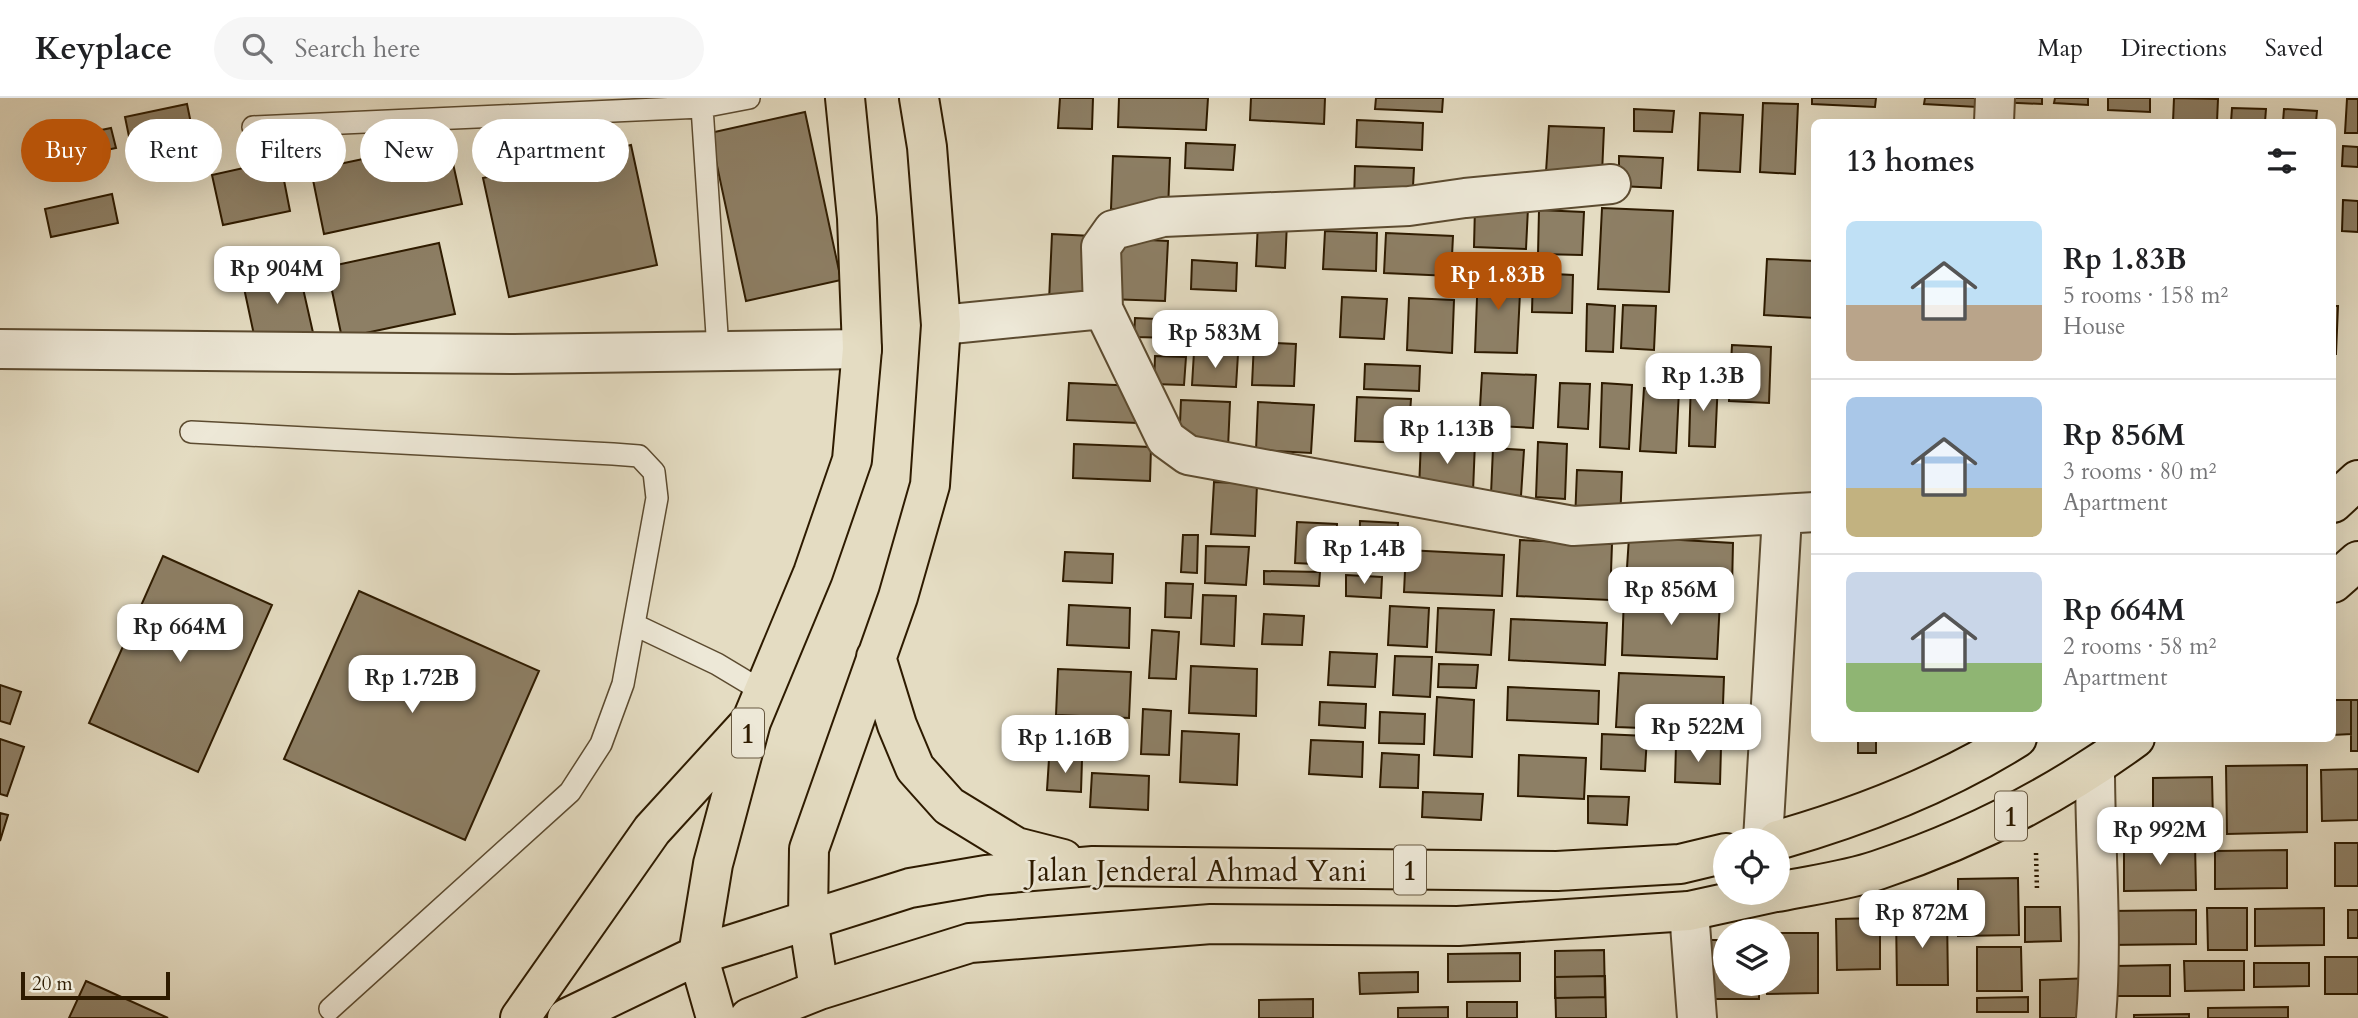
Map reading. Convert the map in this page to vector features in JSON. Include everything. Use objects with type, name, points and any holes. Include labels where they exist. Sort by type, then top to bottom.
[{"type":"main road","name":"1","points":[[716,1018],[698,955],[713,864],[757,706],[813,573],[852,460],[862,349],[857,218],[845,98]]},
{"type":"main road","points":[[819,990],[808,918],[809,849],[898,597],[930,485],[942,325],[927,147],[919,98]]},
{"type":"main road","points":[[2336,500],[2358,480]]},
{"type":"main road","points":[[2336,580],[2358,561]]},
{"type":"main road","points":[[876,657],[897,725],[915,768],[948,806],[1016,847],[1093,866]]},
{"type":"main road","points":[[520,1018],[652,830],[757,706]]},
{"type":"main road","name":"1","points":[[1790,837],[1851,819],[1971,767],[2011,742]]},
{"type":"main road","name":"1","points":[[2095,768],[2130,742]]},
{"type":"main road","name":"Jalan Jenderal Ahmad Yani","points":[[1790,889],[1876,871],[2002,822],[2095,768]]},
{"type":"main road","name":"Jalan Jenderal Ahmad Yani","points":[[566,1018],[698,955],[808,918],[910,888],[986,874],[1093,866],[1557,871],[1680,864],[1713,856]]},
{"type":"main road","name":"Jalan Jenderal Ahmad Yani","points":[[750,1018],[819,990],[970,943],[1211,924],[1458,926],[1689,911],[1717,905]]},
{"type":"street","points":[[1994,98],[1994,119]]},
{"type":"street","points":[[1611,184],[1409,206],[1163,217],[1136,222],[1114,230],[1101,247],[1103,309],[1166,439],[1188,455],[1573,526],[1799,514],[1764,828]]},
{"type":"street","points":[[942,325],[1103,309]]},
{"type":"street","points":[[0,349],[514,354],[862,349]]},
{"type":"street","points":[[2336,481],[2358,480]]},
{"type":"street","points":[[2095,768],[2095,892],[2100,967],[2096,1018]]},
{"type":"street","points":[[1689,911],[1697,1018]]},
{"type":"lane","points":[[346,123],[702,107],[749,98]]},
{"type":"lane","points":[[702,107],[718,350]]},
{"type":"lane","points":[[191,432],[639,456],[654,472],[657,498],[635,625],[623,684],[601,744],[570,792],[330,1009]]},
{"type":"lane","points":[[635,625],[717,664],[757,706]]},
{"type":"building","points":[[1060,98],[1093,98],[1092,129],[1058,128]]},
{"type":"building","points":[[1119,98],[1208,98],[1206,130],[1118,127]]},
{"type":"building","points":[[1251,98],[1325,98],[1324,124],[1250,120]]},
{"type":"building","points":[[1376,98],[1443,98],[1442,112],[1375,109]]},
{"type":"building","points":[[1812,98],[1876,98],[1875,107],[1812,104]]},
{"type":"building","points":[[1925,98],[1977,98],[1977,107],[1924,104]]},
{"type":"building","points":[[1997,98],[2042,98],[2042,104],[1997,102]]},
{"type":"building","points":[[2055,98],[2088,98],[2088,105],[2054,103]]},
{"type":"building","points":[[2108,98],[2150,98],[2150,112],[2108,110]]},
{"type":"building","points":[[2174,98],[2218,99],[2217,119],[2173,119]]},
{"type":"building","points":[[2347,99],[2358,99],[2358,133],[2345,133]]},
{"type":"building","points":[[1763,103],[1798,104],[1795,174],[1760,172]]},
{"type":"building","points":[[187,104],[190,119],[125,119]]},
{"type":"building","points":[[2232,108],[2266,109],[2265,119],[2231,119]]},
{"type":"building","points":[[1634,109],[1674,111],[1672,132],[1634,131]]},
{"type":"building","points":[[2284,109],[2317,111],[2316,119],[2283,119]]},
{"type":"building","points":[[805,112],[841,280],[746,301],[710,133]]},
{"type":"building","points":[[1700,113],[1743,115],[1740,172],[1698,170]]},
{"type":"building","points":[[1357,120],[1423,123],[1422,150],[1356,147]]},
{"type":"building","points":[[1549,126],[1604,128],[1602,174],[1546,172]]},
{"type":"building","points":[[111,128],[116,148],[111,149]]},
{"type":"building","points":[[1186,143],[1235,145],[1233,170],[1185,168]]},
{"type":"building","points":[[629,145],[657,265],[509,297],[484,182],[629,182]]},
{"type":"building","points":[[2343,146],[2358,147],[2358,167],[2342,166]]},
{"type":"building","points":[[1113,156],[1170,158],[1168,211],[1111,209]]},
{"type":"building","points":[[1619,156],[1663,158],[1661,188],[1619,186]]},
{"type":"building","points":[[360,160],[360,182],[457,182],[462,204],[324,234],[313,182],[346,182],[346,163]]},
{"type":"building","points":[[1355,166],[1414,168],[1412,205],[1354,202]]},
{"type":"building","points":[[236,170],[236,182],[284,182],[290,211],[223,225],[214,182],[222,182],[222,173]]},
{"type":"building","points":[[112,194],[118,223],[51,237],[45,209]]},
{"type":"building","points":[[2343,200],[2358,201],[2358,232],[2342,231]]},
{"type":"building","points":[[1475,206],[1528,208],[1526,249],[1474,247]]},
{"type":"building","points":[[1602,208],[1673,211],[1669,292],[1598,289]]},
{"type":"building","points":[[1539,210],[1584,212],[1582,255],[1538,254]]},
{"type":"building","points":[[1258,222],[1287,222],[1285,268],[1256,266]]},
{"type":"building","points":[[1325,231],[1377,233],[1376,271],[1323,269]]},
{"type":"building","points":[[1386,233],[1453,236],[1451,276],[1384,273]]},
{"type":"building","points":[[1052,234],[1092,236],[1089,303],[1049,301]]},
{"type":"building","points":[[1110,238],[1168,241],[1165,301],[1107,299]]},
{"type":"building","points":[[439,243],[455,314],[342,338],[327,267]]},
{"type":"building","points":[[1767,259],[1811,261],[1811,318],[1764,315]]},
{"type":"building","points":[[1192,260],[1237,263],[1236,291],[1191,289]]},
{"type":"building","points":[[297,262],[314,337],[257,349],[241,274]]},
{"type":"building","points":[[1478,271],[1521,273],[1517,353],[1475,352]]},
{"type":"building","points":[[1533,273],[1573,275],[1572,313],[1532,312]]},
{"type":"building","points":[[1342,297],[1387,299],[1384,339],[1340,337]]},
{"type":"building","points":[[1409,298],[1454,300],[1452,353],[1407,350]]},
{"type":"building","points":[[1587,304],[1615,306],[1613,352],[1586,351]]},
{"type":"building","points":[[1623,305],[1656,306],[1654,350],[1621,348]]},
{"type":"building","points":[[2336,306],[2338,306],[2336,354]]},
{"type":"building","points":[[1198,311],[1240,313],[1239,342],[1196,340]]},
{"type":"building","points":[[1135,318],[1178,320],[1177,338],[1134,337]]},
{"type":"building","points":[[1254,342],[1296,344],[1294,386],[1252,385]]},
{"type":"building","points":[[1732,345],[1771,347],[1769,403],[1729,401]]},
{"type":"building","points":[[1194,352],[1238,354],[1236,387],[1192,385]]},
{"type":"building","points":[[1155,356],[1186,357],[1184,385],[1154,384]]},
{"type":"building","points":[[1365,364],[1420,366],[1419,391],[1364,389]]},
{"type":"building","points":[[1482,373],[1536,375],[1533,428],[1479,425]]},
{"type":"building","points":[[1691,379],[1718,380],[1715,447],[1689,446]]},
{"type":"building","points":[[1069,383],[1138,386],[1137,423],[1067,420]]},
{"type":"building","points":[[1560,383],[1590,384],[1588,429],[1558,427]]},
{"type":"building","points":[[1602,383],[1632,385],[1629,449],[1600,447]]},
{"type":"building","points":[[1644,388],[1679,390],[1676,453],[1640,451]]},
{"type":"building","points":[[1357,397],[1411,399],[1408,443],[1355,441]]},
{"type":"building","points":[[1181,400],[1230,402],[1228,448],[1179,446]]},
{"type":"building","points":[[1258,402],[1314,405],[1311,453],[1256,450]]},
{"type":"building","points":[[1421,440],[1475,442],[1473,492],[1419,490]]},
{"type":"building","points":[[1538,442],[1567,444],[1565,499],[1536,497]]},
{"type":"building","points":[[1074,444],[1151,447],[1150,481],[1073,478]]},
{"type":"building","points":[[1493,448],[1524,450],[1521,496],[1491,494]]},
{"type":"building","points":[[1577,470],[1622,472],[1620,523],[1575,521]]},
{"type":"building","points":[[1214,482],[1257,484],[1255,536],[1211,534]]},
{"type":"building","points":[[1360,521],[1398,523],[1396,559],[1359,557]]},
{"type":"building","points":[[1297,522],[1337,524],[1335,565],[1295,563]]},
{"type":"building","points":[[1183,535],[1198,535],[1197,573],[1181,572]]},
{"type":"building","points":[[1629,537],[1733,543],[1732,588],[1626,583]]},
{"type":"building","points":[[1520,540],[1612,544],[1610,600],[1517,596]]},
{"type":"building","points":[[1206,546],[1249,547],[1246,585],[1205,583]]},
{"type":"building","points":[[1406,550],[1504,555],[1502,596],[1404,592]]},
{"type":"building","points":[[1065,552],[1113,554],[1112,583],[1063,581]]},
{"type":"building","points":[[163,556],[272,605],[198,772],[89,723]]},
{"type":"building","points":[[1264,571],[1320,572],[1319,586],[1264,584]]},
{"type":"building","points":[[1346,575],[1382,577],[1381,598],[1346,596]]},
{"type":"building","points":[[1166,583],[1193,584],[1191,618],[1165,617]]},
{"type":"building","points":[[359,591],[539,671],[465,840],[284,759]]},
{"type":"building","points":[[1203,595],[1236,596],[1234,646],[1201,644]]},
{"type":"building","points":[[1624,595],[1720,600],[1717,659],[1622,655]]},
{"type":"building","points":[[1069,605],[1130,608],[1129,648],[1067,645]]},
{"type":"building","points":[[1390,606],[1429,608],[1427,647],[1388,645]]},
{"type":"building","points":[[1438,608],[1494,610],[1491,655],[1436,652]]},
{"type":"building","points":[[1264,614],[1304,616],[1302,645],[1262,644]]},
{"type":"building","points":[[1511,619],[1607,623],[1605,665],[1509,660]]},
{"type":"building","points":[[1152,630],[1179,632],[1176,679],[1149,678]]},
{"type":"building","points":[[1330,652],[1377,654],[1375,687],[1328,685]]},
{"type":"building","points":[[1395,656],[1432,657],[1430,697],[1393,695]]},
{"type":"building","points":[[1439,664],[1478,665],[1476,688],[1438,687]]},
{"type":"building","points":[[1191,666],[1257,669],[1256,716],[1189,713]]},
{"type":"building","points":[[1058,669],[1131,672],[1129,718],[1056,715]]},
{"type":"building","points":[[1619,673],[1724,677],[1722,731],[1616,727]]},
{"type":"building","points":[[0,685],[21,692],[10,724],[0,721]]},
{"type":"building","points":[[1508,687],[1599,691],[1598,724],[1507,720]]},
{"type":"building","points":[[1437,697],[1474,700],[1472,757],[1434,755]]},
{"type":"building","points":[[2336,700],[2351,700],[2351,734],[2336,735]]},
{"type":"building","points":[[2351,700],[2358,700],[2358,751],[2351,751]]},
{"type":"building","points":[[1320,702],[1366,704],[1365,728],[1319,725]]},
{"type":"building","points":[[1143,709],[1171,711],[1169,755],[1141,754]]},
{"type":"building","points":[[1380,712],[1425,714],[1424,744],[1379,743]]},
{"type":"building","points":[[1182,731],[1239,734],[1237,785],[1180,782]]},
{"type":"building","points":[[1602,734],[1647,736],[1645,771],[1601,769]]},
{"type":"building","points":[[0,739],[24,747],[7,796],[0,794]]},
{"type":"building","points":[[1311,740],[1363,742],[1362,777],[1309,774]]},
{"type":"building","points":[[1858,742],[1876,742],[1876,753],[1858,753]]},
{"type":"building","points":[[1676,745],[1721,747],[1720,784],[1675,782]]},
{"type":"building","points":[[1382,753],[1419,755],[1418,788],[1380,787]]},
{"type":"building","points":[[1519,755],[1586,758],[1584,799],[1518,796]]},
{"type":"building","points":[[1049,759],[1082,760],[1081,792],[1047,790]]},
{"type":"building","points":[[2307,765],[2307,832],[2227,834],[2226,766]]},
{"type":"building","points":[[2358,769],[2358,820],[2322,821],[2321,770]]},
{"type":"building","points":[[1092,773],[1149,776],[1148,810],[1090,807]]},
{"type":"building","points":[[2212,777],[2213,822],[2153,822],[2153,778]]},
{"type":"building","points":[[1423,792],[1483,794],[1481,820],[1422,817]]},
{"type":"building","points":[[1588,796],[1629,797],[1627,825],[1588,823]]},
{"type":"building","points":[[0,813],[8,815],[0,841]]},
{"type":"building","points":[[2195,843],[2196,890],[2124,891],[2124,844]]},
{"type":"building","points":[[2335,843],[2358,843],[2358,886],[2335,886]]},
{"type":"building","points":[[2287,850],[2287,888],[2215,889],[2215,851]]},
{"type":"building","points":[[2018,878],[2019,935],[1958,936],[1958,879]]},
{"type":"building","points":[[2025,907],[2060,907],[2061,941],[2025,942]]},
{"type":"building","points":[[2207,908],[2247,908],[2247,950],[2208,950]]},
{"type":"building","points":[[2324,908],[2324,945],[2255,946],[2255,909]]},
{"type":"building","points":[[2196,910],[2196,944],[2108,945],[2108,911]]},
{"type":"building","points":[[2348,910],[2358,910],[2358,938],[2348,938]]},
{"type":"building","points":[[1896,914],[1947,914],[1948,985],[1897,985]]},
{"type":"building","points":[[1880,918],[1880,969],[1837,970],[1836,919]]},
{"type":"building","points":[[1790,933],[1818,933],[1818,993],[1790,994]]},
{"type":"building","points":[[1713,940],[1713,996],[1759,996],[1759,999],[1712,999]]},
{"type":"building","points":[[1977,947],[2021,947],[2022,991],[1977,991]]},
{"type":"building","points":[[1604,950],[1605,997],[1555,998],[1555,951]]},
{"type":"building","points":[[1520,953],[1520,981],[1448,982],[1448,954]]},
{"type":"building","points":[[2325,957],[2358,957],[2358,994],[2325,994]]},
{"type":"building","points":[[2184,961],[2244,961],[2244,990],[2185,991]]},
{"type":"building","points":[[2254,963],[2309,963],[2309,986],[2254,987]]},
{"type":"building","points":[[2170,965],[2170,996],[2114,996],[2114,966]]},
{"type":"building","points":[[1418,972],[1418,992],[1360,994],[1359,973]]},
{"type":"building","points":[[1605,976],[1606,1018],[1556,1018],[1555,977]]},
{"type":"building","points":[[2092,978],[2093,1018],[2040,1018],[2040,980]]},
{"type":"building","points":[[86,981],[168,1018],[69,1018]]},
{"type":"building","points":[[2028,997],[2028,1012],[1977,1012],[1977,998]]},
{"type":"building","points":[[1313,999],[1313,1018],[1259,1018],[1259,1000]]},
{"type":"building","points":[[1467,1002],[1517,1002],[1517,1018],[1467,1018]]},
{"type":"building","points":[[1448,1007],[1448,1018],[1398,1018],[1398,1008]]},
{"type":"building","points":[[2288,1007],[2288,1018],[2208,1018],[2208,1008]]},
{"type":"building","points":[[2189,1014],[2189,1018],[2134,1018],[2134,1015]]}]
